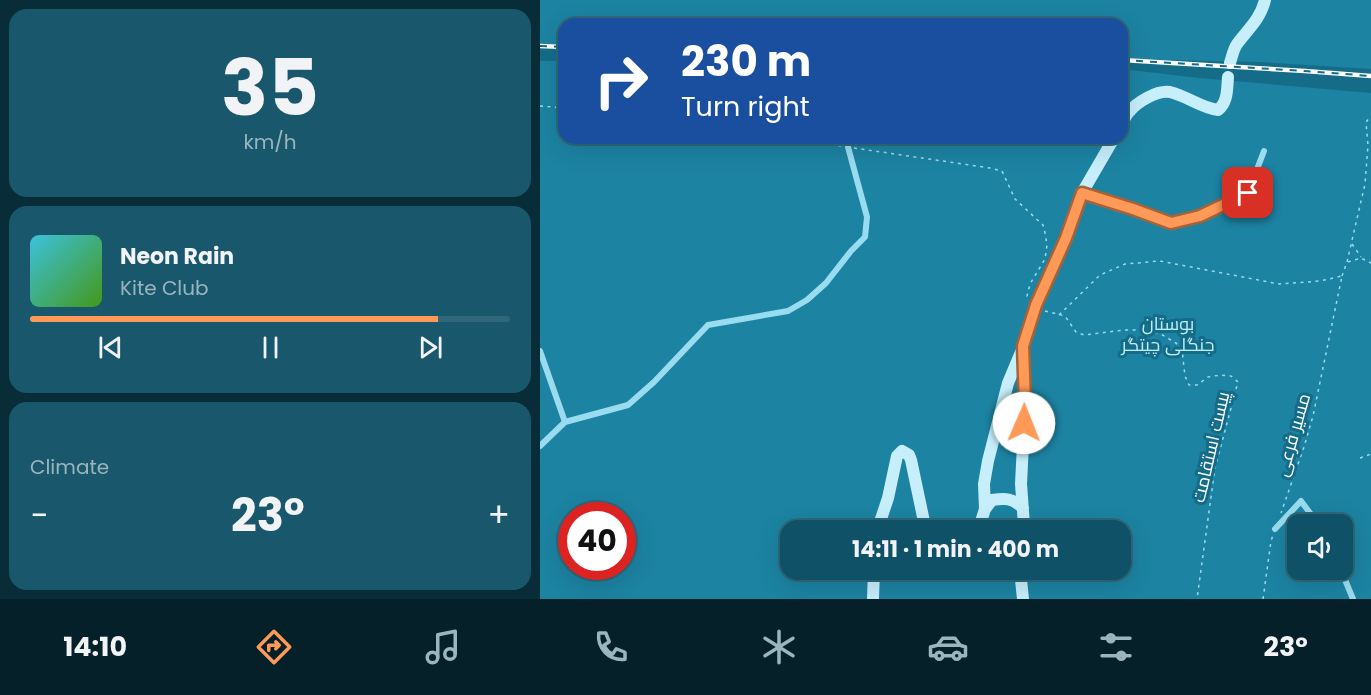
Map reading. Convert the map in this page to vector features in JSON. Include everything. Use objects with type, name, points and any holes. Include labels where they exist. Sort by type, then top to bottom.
[{"type":"street","points":[[1230,63],[1235,46],[1252,27],[1265,0]]},
{"type":"street","points":[[1128,114],[1145,99],[1159,92],[1170,92],[1210,109],[1218,110],[1223,106],[1227,94],[1228,77]]},
{"type":"street","points":[[982,520],[985,509],[984,484],[988,461],[1008,383],[1036,305],[1066,238],[1082,193],[1111,144]]},
{"type":"street","points":[[540,446],[565,422],[628,405],[654,382],[708,325],[788,310],[807,300],[826,283],[865,237],[867,217],[848,147]]},
{"type":"street","points":[[1082,193],[1171,223],[1200,216],[1248,193],[1264,151]]},
{"type":"street","points":[[1023,346],[1025,404],[1021,484],[1024,520]]},
{"type":"street","points":[[540,351],[565,422]]},
{"type":"street","points":[[881,520],[897,456],[902,451],[909,455],[911,460],[924,520]]},
{"type":"street","points":[[985,509],[992,500],[1003,499],[1014,501],[1023,508]]},
{"type":"street","points":[[1289,514],[1301,501],[1311,514]]},
{"type":"street","points":[[1275,529],[1287,516]]},
{"type":"street","points":[[873,599],[874,580]]},
{"type":"street","points":[[1021,580],[1023,599]]},
{"type":"street","points":[[1345,580],[1353,599]]},
{"type":"path","points":[[540,106],[558,108]]},
{"type":"path","name":"مسیر فرعی","points":[[1263,599],[1271,541],[1314,416],[1342,276],[1365,184],[1368,145],[1366,122],[1371,116]]},
{"type":"path","points":[[830,144],[1002,171],[1016,199],[1043,225],[1047,245],[1045,259],[1030,284],[1027,296],[1036,305]]},
{"type":"path","points":[[1351,243],[1361,258],[1371,263]]},
{"type":"path","points":[[1347,262],[1361,258]]},
{"type":"path","points":[[1059,315],[1100,275],[1125,264],[1160,261],[1279,284],[1320,281],[1342,276]]},
{"type":"path","name":"پیست استقامت","points":[[1036,305],[1041,309],[1065,316],[1076,332],[1084,334],[1141,330],[1168,337],[1182,350],[1185,376],[1190,385],[1197,385],[1208,377],[1220,375],[1231,376],[1238,382],[1215,468],[1197,599]]},
{"type":"path","points":[[1360,458],[1371,454]]},
{"type":"green space","points":[[540,0],[1371,0],[1371,69],[1260,62],[1128,59],[1128,18],[558,18],[558,48],[540,47]]},
{"type":"green space","name":"بوستان جنگلی چیتگر","points":[[540,61],[558,61],[558,144],[1128,144],[1128,70],[1371,93],[1371,599],[540,599]]},
{"type":"railway","points":[[540,46],[558,47]]},
{"type":"railway","points":[[1128,60],[1371,76]]},
{"type":"route","points":[[1024,423],[1023,346],[1036,305],[1066,238],[1082,193],[1171,223],[1200,216],[1248,193]]}]
